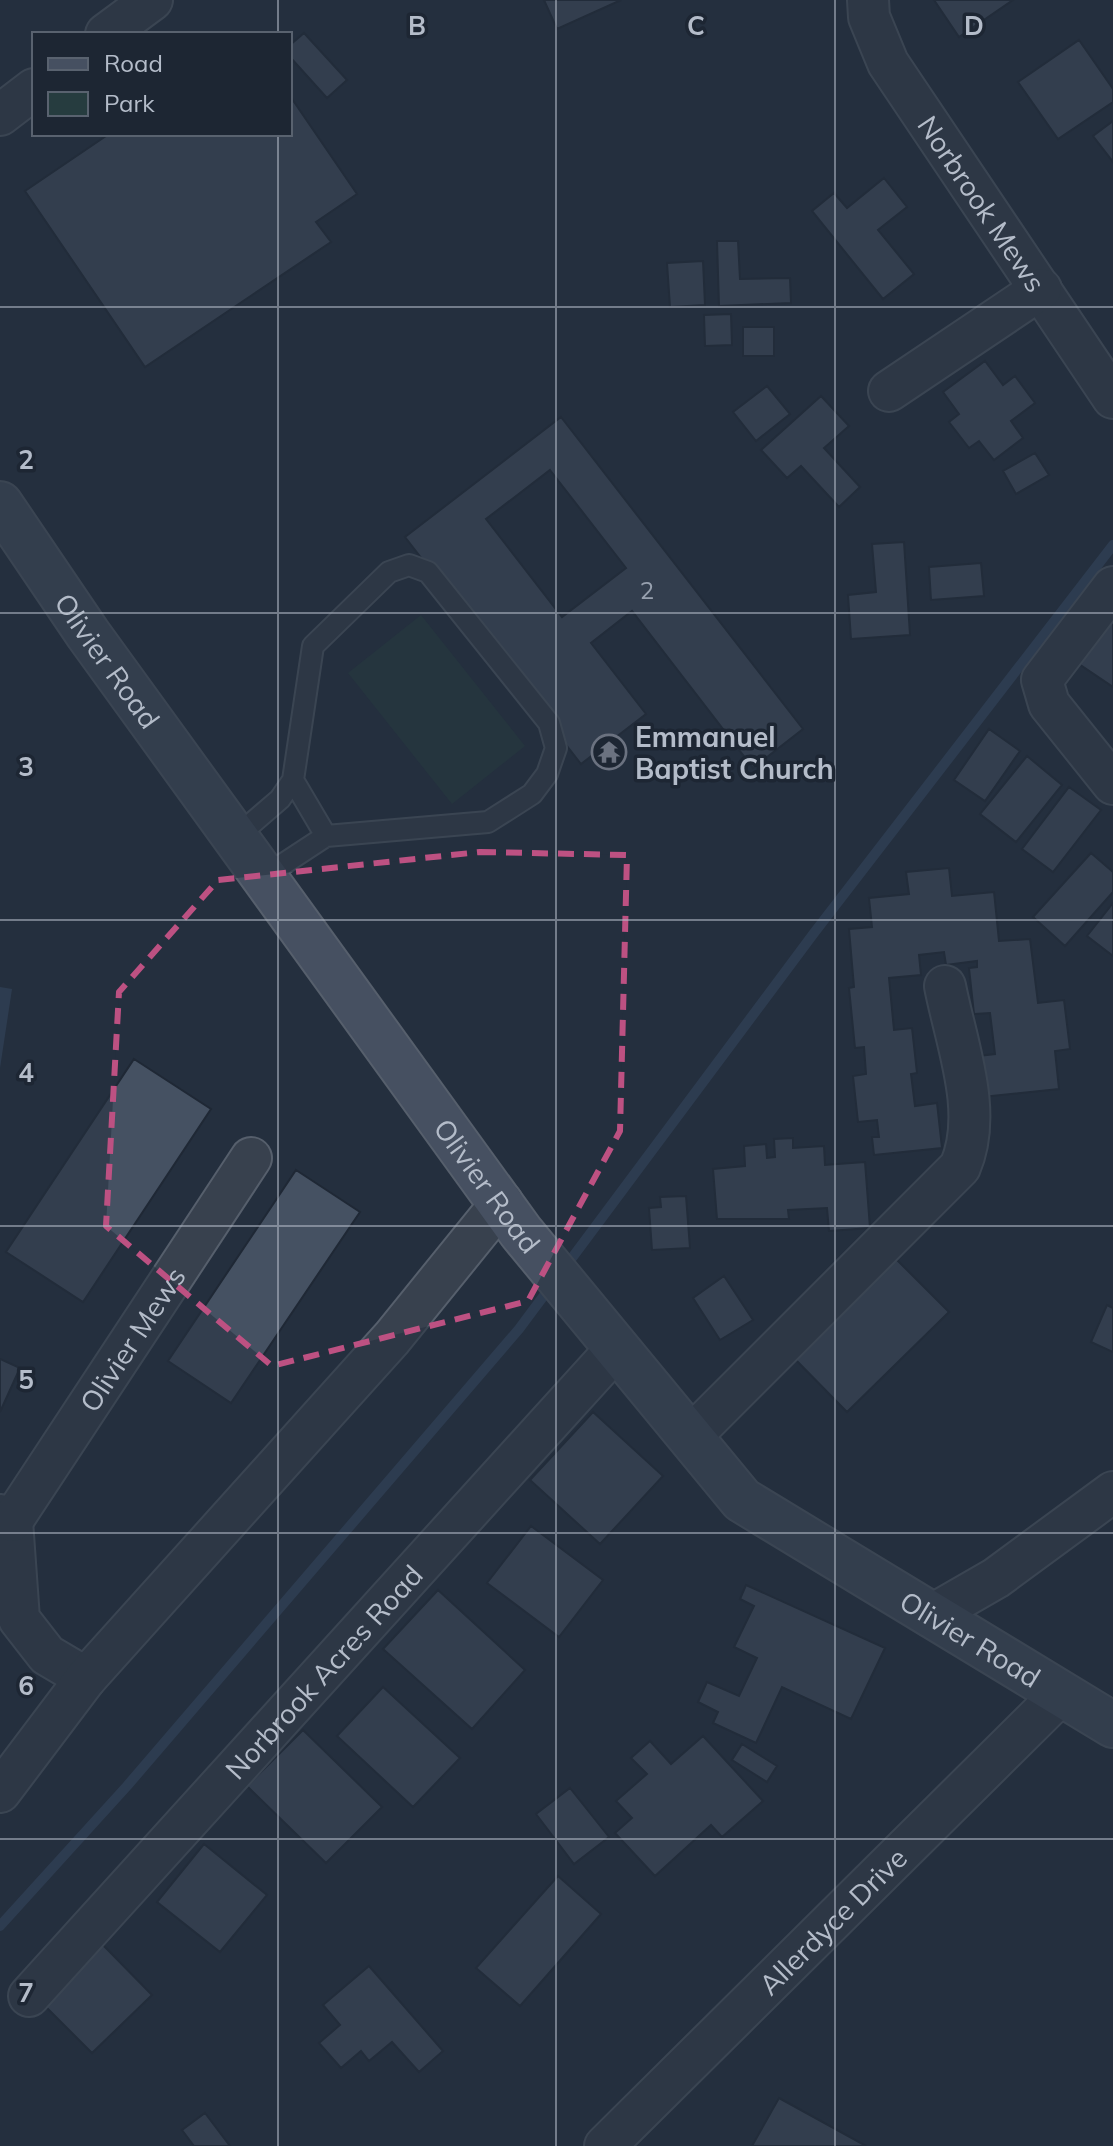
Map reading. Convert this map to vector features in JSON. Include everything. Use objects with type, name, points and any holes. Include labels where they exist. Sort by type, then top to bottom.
[{"type":"main road","name":"Olivier Road","points":[[0,504],[88,634],[512,1217],[742,1500],[1113,1725]]},
{"type":"street","points":[[109,32],[152,0]]},
{"type":"street","name":"Norbrook Mews","points":[[868,0],[869,17],[888,63],[1113,398]]},
{"type":"street","points":[[0,115],[32,91]]},
{"type":"street","points":[[889,391],[1041,289]]},
{"type":"street","points":[[1113,587],[1042,680],[1049,704],[1113,784]]},
{"type":"street","points":[[690,1437],[960,1167],[969,1145],[971,1119],[945,986]]},
{"type":"street","name":"Olivier Mews","points":[[6,1518],[251,1158]]},
{"type":"street","points":[[0,1792],[86,1678],[392,1338],[512,1217]]},
{"type":"street","name":"Norbrook Acres Road","points":[[29,1996],[606,1336]]},
{"type":"street","points":[[930,1616],[996,1578],[1113,1492]]},
{"type":"street","points":[[6,1518],[19,1619],[47,1655],[86,1678]]},
{"type":"street","name":"Allerdyce Drive","points":[[605,2146],[1060,1695]]},
{"type":"lane","points":[[236,837],[280,799],[293,780],[313,646],[389,572],[409,565],[428,572],[549,723],[556,748],[547,774],[532,794],[488,822],[326,836],[265,876]]},
{"type":"lane","points":[[293,780],[326,836]]},
{"type":"highlighted area","points":[[480,852],[627,855],[620,1131],[528,1301],[272,1366],[106,1226],[119,992],[218,880]]},
{"type":"green space","points":[[421,615],[525,746],[452,804],[348,673]]},
{"type":"water","points":[[0,987],[12,989],[0,1068]]},
{"type":"building","points":[[544,0],[621,0],[557,29]]},
{"type":"building","points":[[934,0],[1013,0],[959,37]]},
{"type":"building","points":[[304,33],[347,80],[327,98],[292,59],[292,43]]},
{"type":"building","points":[[1079,40],[1113,89],[1113,102],[1058,139],[1018,82]]},
{"type":"building","points":[[292,99],[357,194],[316,222],[331,242],[145,367],[25,191],[106,136],[292,136]]},
{"type":"building","points":[[1113,121],[1113,162],[1093,136]]},
{"type":"building","points":[[884,178],[907,207],[878,230],[914,274],[883,299],[812,211],[834,193],[847,208]]},
{"type":"building","points":[[717,241],[738,241],[740,279],[790,278],[791,303],[719,306]]},
{"type":"building","points":[[703,261],[705,305],[670,307],[667,263]]},
{"type":"building","points":[[731,314],[732,345],[705,346],[704,315]]},
{"type":"building","points":[[743,327],[774,327],[774,356],[743,356]]},
{"type":"building","points":[[985,361],[1003,385],[1015,376],[1035,403],[1011,421],[1023,438],[994,460],[979,441],[969,448],[949,422],[959,414],[943,392]]},
{"type":"building","points":[[767,386],[790,414],[756,441],[733,412]]},
{"type":"building","points":[[821,396],[849,426],[824,448],[860,487],[839,507],[801,466],[787,478],[761,450]]},
{"type":"building","points":[[561,417],[803,729],[753,768],[632,611],[591,643],[646,714],[581,764],[405,537]],"holes":[[[550,470],[626,568],[562,617],[486,519]]]},
{"type":"building","points":[[1035,453],[1049,475],[1016,494],[1003,471]]},
{"type":"building","points":[[904,542],[910,635],[851,639],[848,595],[876,592],[872,544]]},
{"type":"building","points":[[981,563],[984,596],[931,600],[929,567]]},
{"type":"building","points":[[1113,617],[1113,687],[1079,664]]},
{"type":"building","points":[[989,729],[1020,751],[985,801],[954,780]]},
{"type":"building","points":[[1027,756],[1062,785],[1016,842],[980,814]]},
{"type":"building","points":[[1069,787],[1101,810],[1053,872],[1022,849]]},
{"type":"building","points":[[1091,853],[1113,872],[1113,892],[1065,946],[1033,917]]},
{"type":"building","points":[[949,868],[952,896],[994,892],[999,941],[1030,939],[1038,1003],[1064,1000],[1070,1049],[1055,1051],[1059,1089],[982,1097],[978,1056],[995,1054],[990,1013],[974,1014],[969,968],[977,967],[977,961],[946,965],[944,952],[919,955],[921,975],[889,978],[894,1030],[912,1028],[917,1073],[911,1074],[915,1106],[937,1103],[942,1148],[874,1155],[872,1137],[879,1137],[877,1120],[858,1122],[853,1076],[866,1074],[864,1047],[855,1048],[849,988],[854,987],[849,929],[872,927],[869,898],[909,894],[906,872]]},
{"type":"building","points":[[1113,903],[1113,956],[1087,936]]},
{"type":"building","points":[[134,1059],[211,1109],[83,1302],[6,1252]]},
{"type":"building","points":[[793,1138],[793,1148],[824,1146],[825,1165],[865,1162],[870,1228],[829,1231],[827,1208],[788,1210],[789,1219],[717,1219],[713,1169],[745,1166],[744,1146],[766,1144],[767,1158],[775,1157],[774,1139]]},
{"type":"building","points":[[296,1170],[360,1212],[231,1403],[168,1361]]},
{"type":"building","points":[[686,1196],[690,1248],[652,1250],[649,1208],[661,1207],[660,1197]]},
{"type":"building","points":[[894,1257],[949,1312],[847,1412],[793,1357]]},
{"type":"building","points":[[724,1276],[753,1320],[720,1340],[693,1298]]},
{"type":"building","points":[[1107,1305],[1113,1308],[1113,1352],[1091,1342]]},
{"type":"building","points":[[0,1359],[20,1368],[0,1412]]},
{"type":"building","points":[[593,1412],[663,1476],[600,1544],[530,1480]]},
{"type":"building","points":[[531,1526],[603,1580],[559,1637],[487,1583]]},
{"type":"building","points":[[746,1585],[885,1648],[851,1719],[782,1687],[756,1743],[713,1723],[718,1712],[698,1702],[707,1682],[739,1696],[757,1658],[734,1647],[754,1606],[740,1599]]},
{"type":"building","points":[[438,1590],[525,1670],[472,1729],[383,1649]]},
{"type":"building","points":[[383,1687],[460,1758],[413,1807],[337,1736]]},
{"type":"building","points":[[303,1730],[382,1807],[326,1863],[247,1786]]},
{"type":"building","points":[[703,1736],[763,1801],[722,1837],[711,1825],[655,1876],[615,1833],[632,1818],[616,1801],[647,1774],[631,1758],[650,1741],[671,1764]]},
{"type":"building","points":[[742,1744],[777,1766],[767,1782],[732,1760]]},
{"type":"building","points":[[570,1788],[609,1837],[574,1864],[536,1814]]},
{"type":"building","points":[[204,1844],[267,1895],[220,1952],[157,1902]]},
{"type":"building","points":[[558,1876],[601,1914],[520,2006],[476,1968]]},
{"type":"building","points":[[101,1943],[152,1995],[92,2053],[41,2002]]},
{"type":"building","points":[[369,1966],[443,2051],[419,2072],[392,2042],[369,2061],[361,2051],[341,2068],[319,2043],[340,2025],[323,2005]]},
{"type":"building","points":[[779,2098],[866,2146],[752,2146]]},
{"type":"building","points":[[205,2113],[230,2146],[194,2146],[182,2130]]},
{"type":"waterway","points":[[563,1270],[814,933],[1113,545]]},
{"type":"waterway","points":[[0,1926],[127,1786],[519,1329],[551,1286]]},
{"type":"place","name":"Emmanuel Baptist Church","points":[[609,752]]}]
